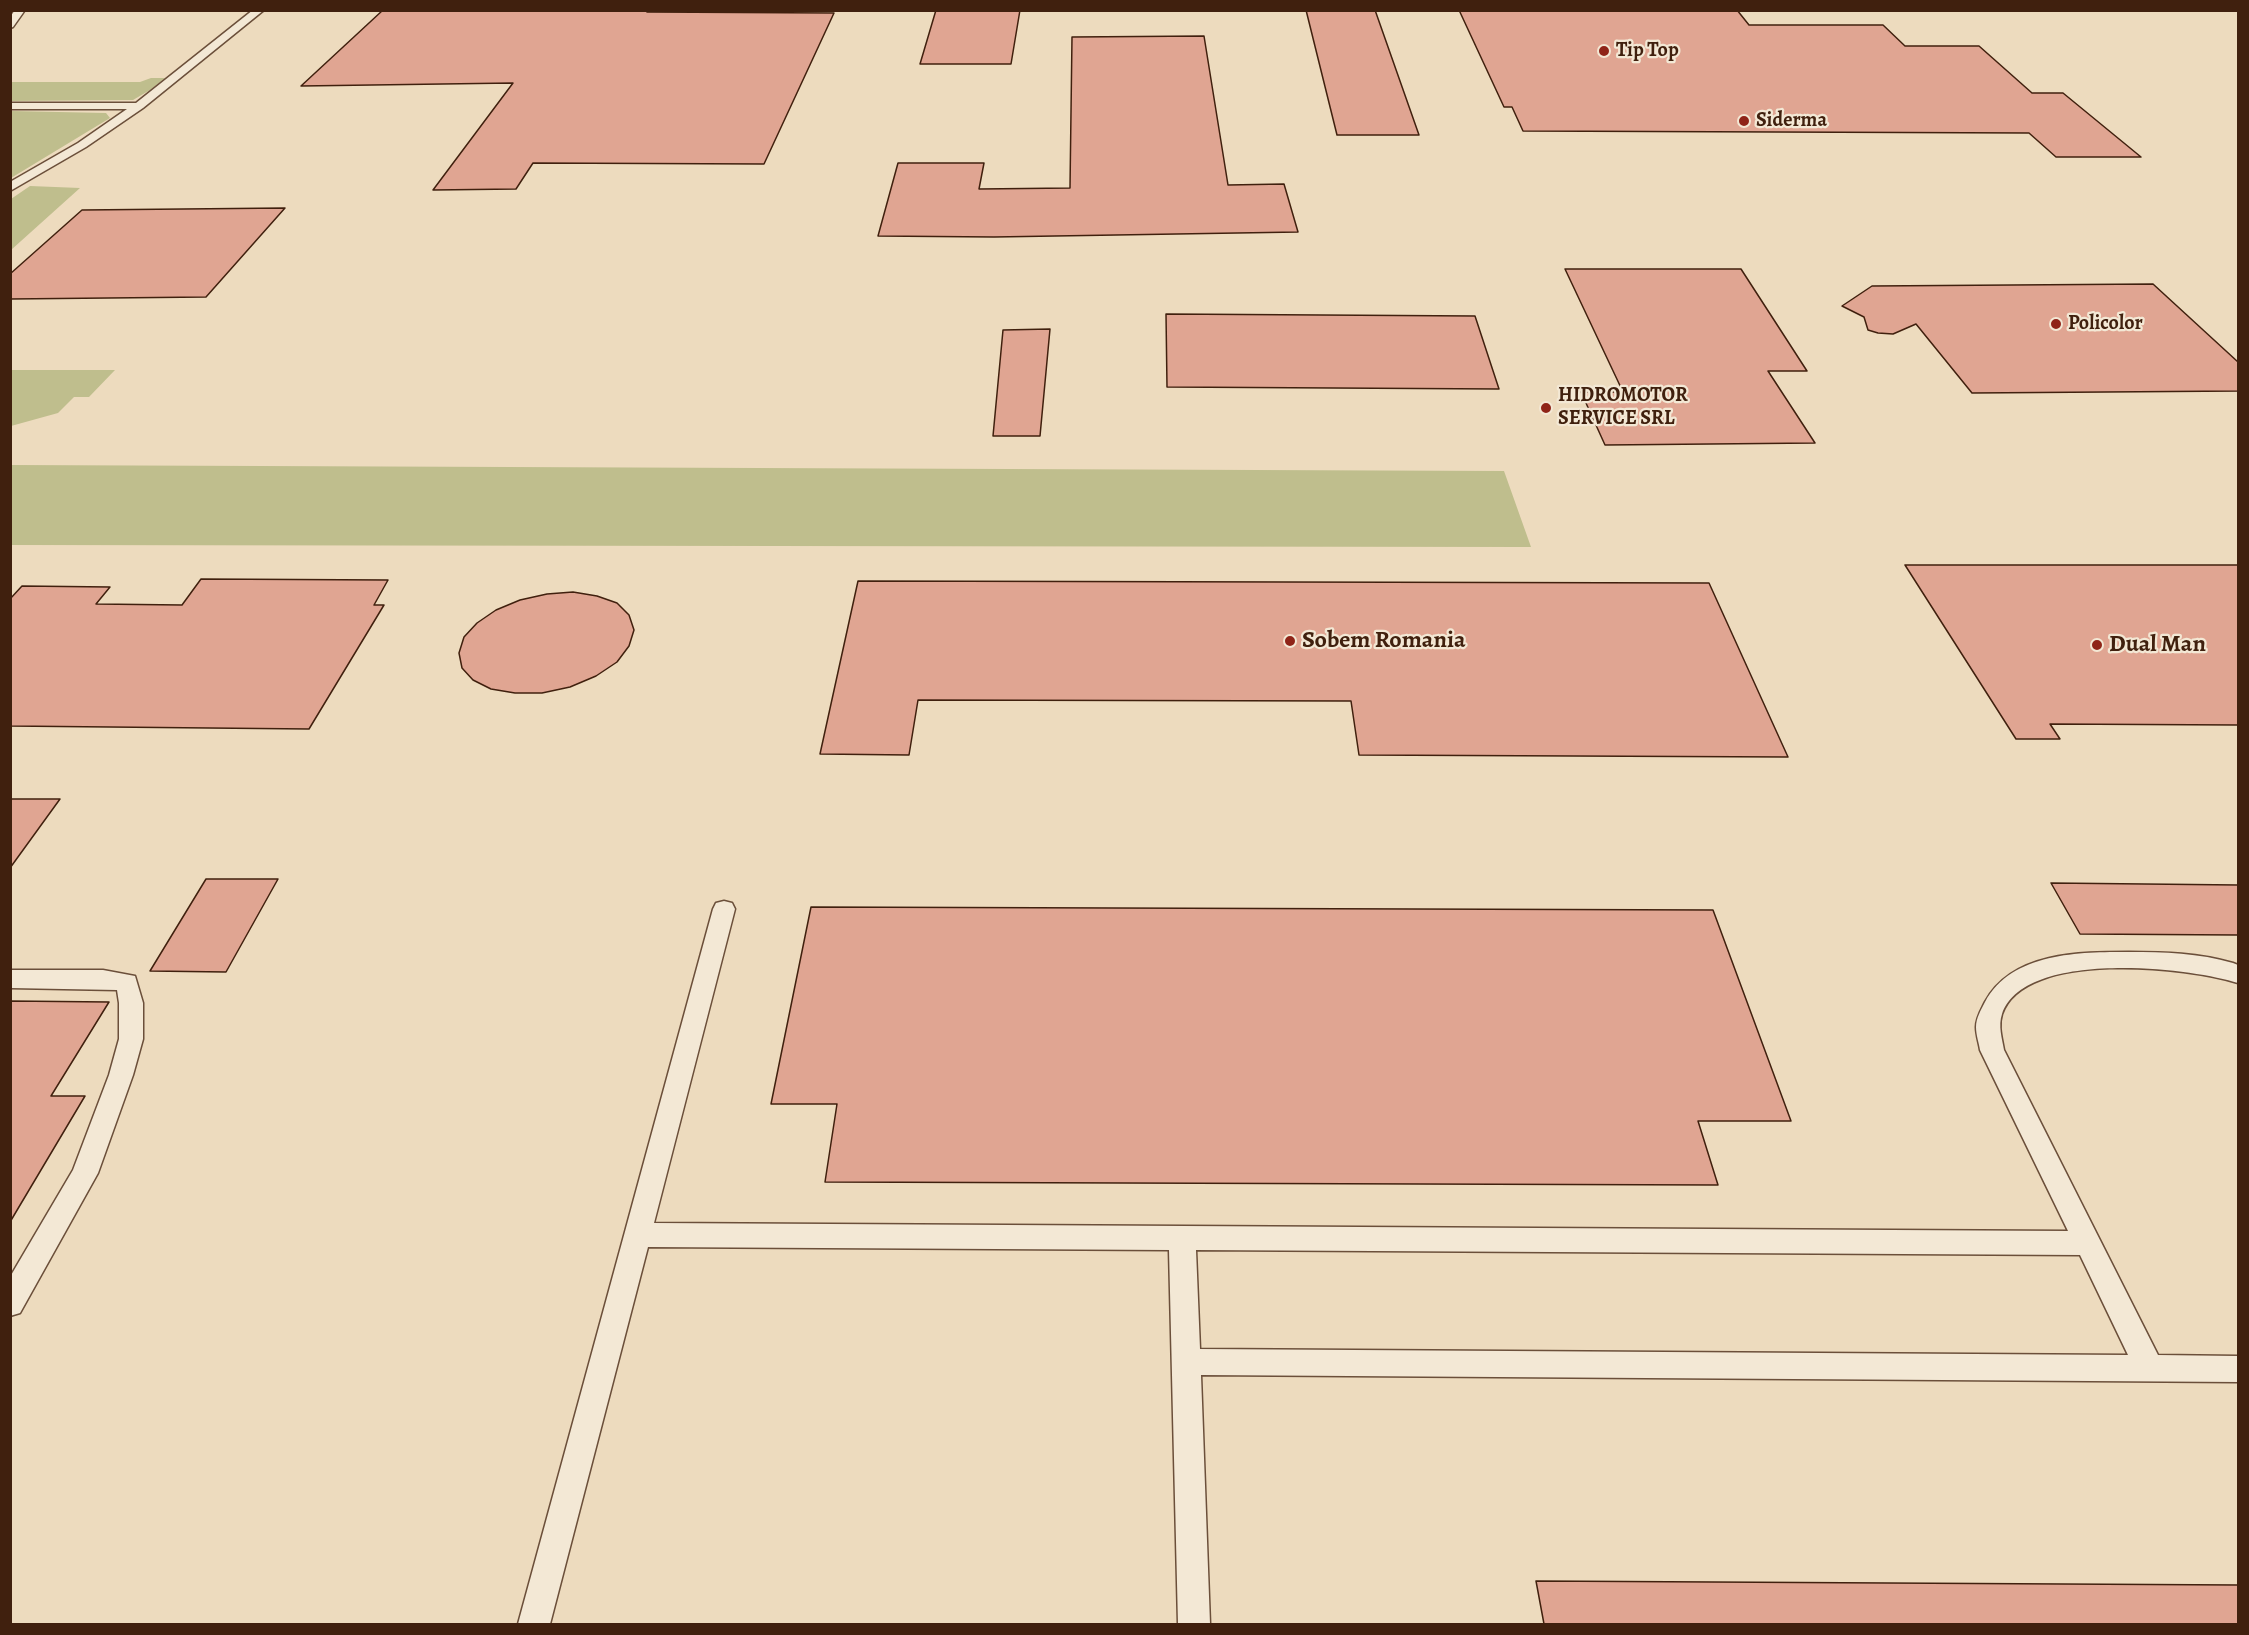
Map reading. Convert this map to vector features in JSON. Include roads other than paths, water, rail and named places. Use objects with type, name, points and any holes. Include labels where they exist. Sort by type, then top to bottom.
[{"type":"lane","points":[[10,25],[20,10]]},
{"type":"lane","points":[[10,187],[82,145],[139,106],[260,10]]},
{"type":"lane","points":[[10,106],[139,106]]},
{"type":"lane","points":[[534,1624],[724,909]]},
{"type":"lane","points":[[2150,1369],[1992,1050],[1988,1026],[1995,1006],[2007,990],[2044,969],[2072,962],[2185,961],[2226,968],[2238,974]]},
{"type":"lane","points":[[10,979],[103,979],[127,982],[132,1002],[131,1038],[121,1075],[85,1173],[10,1304]]},
{"type":"lane","points":[[637,1235],[2087,1243]]},
{"type":"lane","points":[[1182,1239],[1194,1624]]},
{"type":"lane","points":[[1186,1362],[2238,1369]]},
{"type":"place","name":"Tip Top","points":[[1604,51]]},
{"type":"place","name":"Siderma","points":[[1744,121]]},
{"type":"place","name":"Policolor","points":[[2056,324]]},
{"type":"place","name":"HIDROMOTOR SERVICE SRL","points":[[1546,408]]},
{"type":"place","name":"Sobem Romania","points":[[1290,641]]},
{"type":"place","name":"Dual Man","points":[[2097,645]]}]
